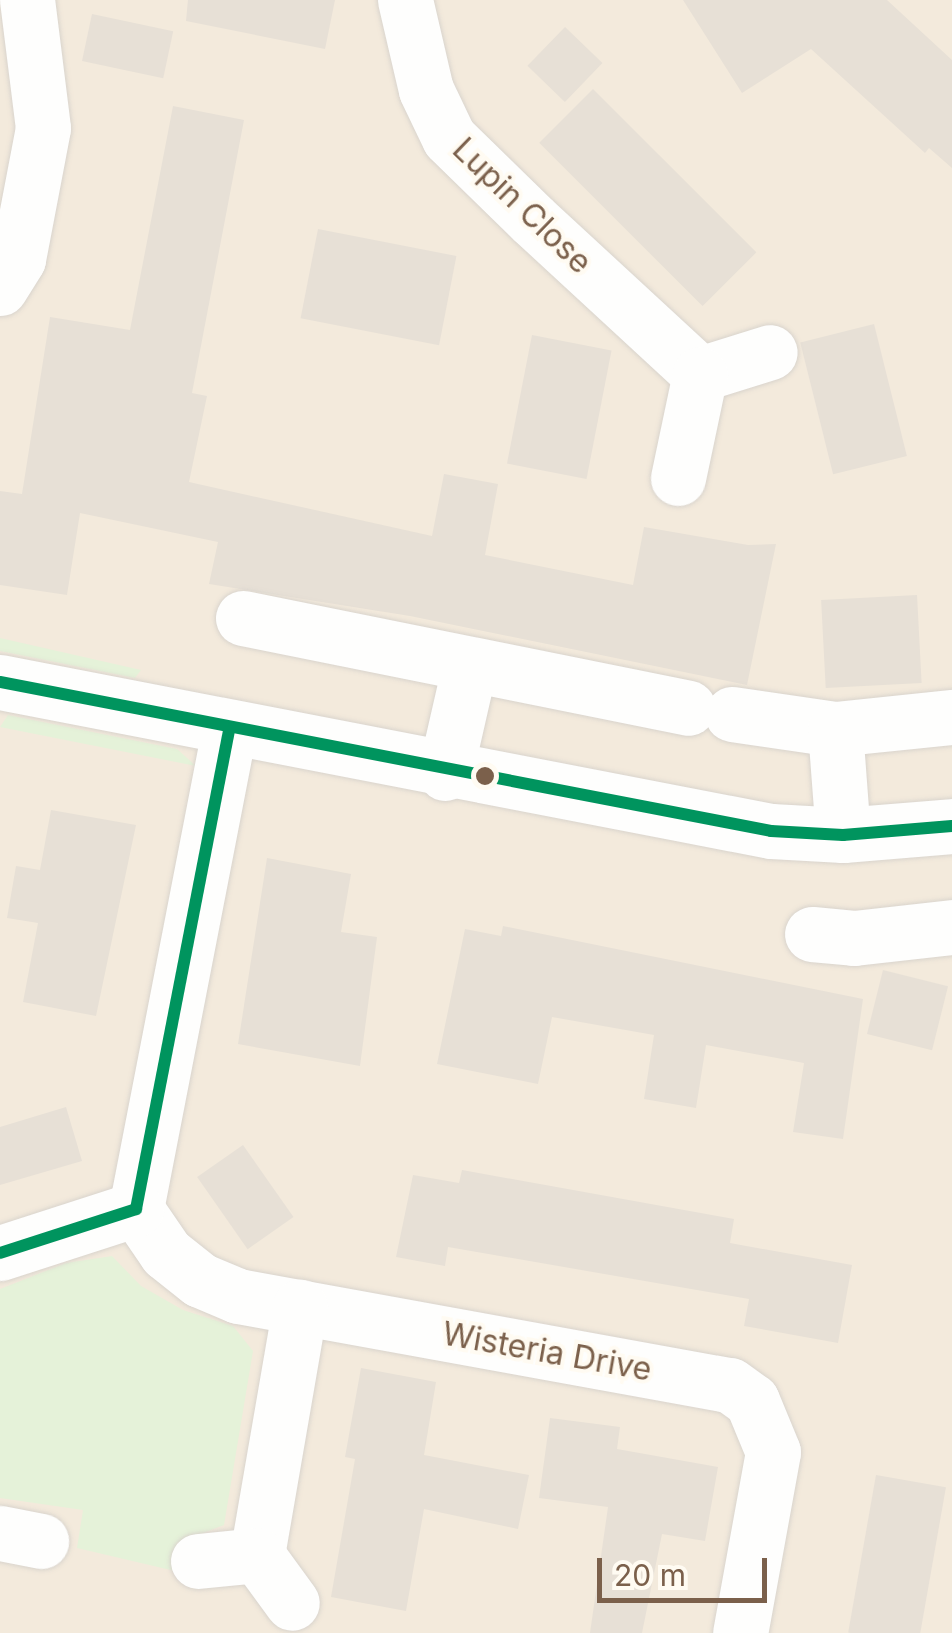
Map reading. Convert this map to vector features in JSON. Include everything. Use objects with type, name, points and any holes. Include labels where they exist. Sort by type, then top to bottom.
[{"type":"street","points":[[0,288],[18,259],[43,128],[27,0]]},
{"type":"street","name":"Lupin Close","points":[[404,0],[426,90],[449,138],[700,374]]},
{"type":"street","points":[[678,478],[700,374],[770,352]]},
{"type":"street","points":[[243,618],[469,668],[835,729],[952,718]]},
{"type":"street","points":[[445,773],[469,668]]},
{"type":"street","points":[[0,682],[445,773],[771,832],[843,834],[952,826]]},
{"type":"street","points":[[0,1253],[136,1209],[229,729]]},
{"type":"street","points":[[835,729],[843,834]]},
{"type":"street","points":[[812,934],[854,938],[952,928]]},
{"type":"street","name":"Wisteria Drive","points":[[136,1209],[166,1253],[200,1280],[238,1296],[730,1385],[752,1401],[773,1452],[740,1633]]},
{"type":"street","points":[[292,1603],[257,1556],[300,1308]]},
{"type":"street","points":[[198,1561],[257,1556]]},
{"type":"shaded area","points":[[0,0],[952,0],[952,1633],[0,1633]]},
{"type":"green space","points":[[0,638],[141,670],[135,678],[0,651]]},
{"type":"green space","points":[[8,715],[177,749],[196,766],[0,727]]},
{"type":"green space","points":[[112,1256],[141,1286],[183,1310],[233,1326],[253,1351],[224,1525],[177,1543],[175,1571],[77,1548],[83,1510],[0,1498],[0,1289],[66,1263]]},
{"type":"building","points":[[188,0],[335,0],[325,49],[186,21]]},
{"type":"building","points":[[683,0],[887,0],[952,60],[952,168],[929,148],[925,153],[811,49],[742,93]]},
{"type":"building","points":[[92,14],[173,31],[163,78],[82,61]]},
{"type":"building","points":[[565,27],[602,63],[565,102],[527,66]]},
{"type":"building","points":[[593,89],[756,252],[703,306],[539,143]]},
{"type":"building","points":[[173,106],[244,120],[192,393],[207,396],[189,482],[432,536],[444,474],[498,484],[485,555],[633,585],[644,527],[748,545],[776,544],[747,685],[410,616],[209,584],[218,542],[80,513],[67,595],[0,585],[0,491],[22,494],[50,317],[130,330]]},
{"type":"building","points":[[318,229],[456,256],[439,345],[301,318]]},
{"type":"building","points":[[874,324],[907,456],[833,474],[800,342]]},
{"type":"building","points":[[532,335],[612,350],[587,479],[507,464]]},
{"type":"building","points":[[917,595],[922,683],[826,688],[821,600]]},
{"type":"building","points":[[51,810],[136,825],[96,1016],[23,1002],[38,923],[7,918],[16,866],[40,870]]},
{"type":"building","points":[[267,858],[351,874],[341,932],[377,937],[360,1066],[238,1044]]},
{"type":"building","points":[[503,926],[863,999],[843,1139],[793,1132],[804,1063],[706,1045],[696,1108],[644,1099],[654,1035],[552,1017],[538,1084],[437,1064],[465,929],[501,936]]},
{"type":"building","points":[[883,970],[948,986],[932,1050],[867,1034]]},
{"type":"building","points":[[66,1107],[82,1161],[0,1185],[0,1127]]},
{"type":"building","points":[[243,1145],[293,1217],[248,1249],[197,1177]]},
{"type":"building","points":[[462,1170],[734,1219],[730,1243],[852,1265],[838,1343],[744,1326],[749,1299],[448,1247],[445,1266],[396,1257],[413,1175],[459,1183]]},
{"type":"building","points":[[361,1368],[436,1382],[424,1455],[529,1475],[518,1529],[424,1509],[406,1611],[331,1597],[355,1459],[345,1457]]},
{"type":"building","points":[[550,1418],[620,1427],[617,1449],[718,1467],[705,1541],[662,1534],[642,1633],[590,1633],[608,1507],[539,1498]]},
{"type":"building","points":[[876,1475],[946,1487],[920,1633],[848,1633]]},
{"type":"transit line","points":[[0,682],[771,831],[843,835],[952,826]]},
{"type":"transit line","points":[[0,1253],[136,1209],[229,729]]}]
